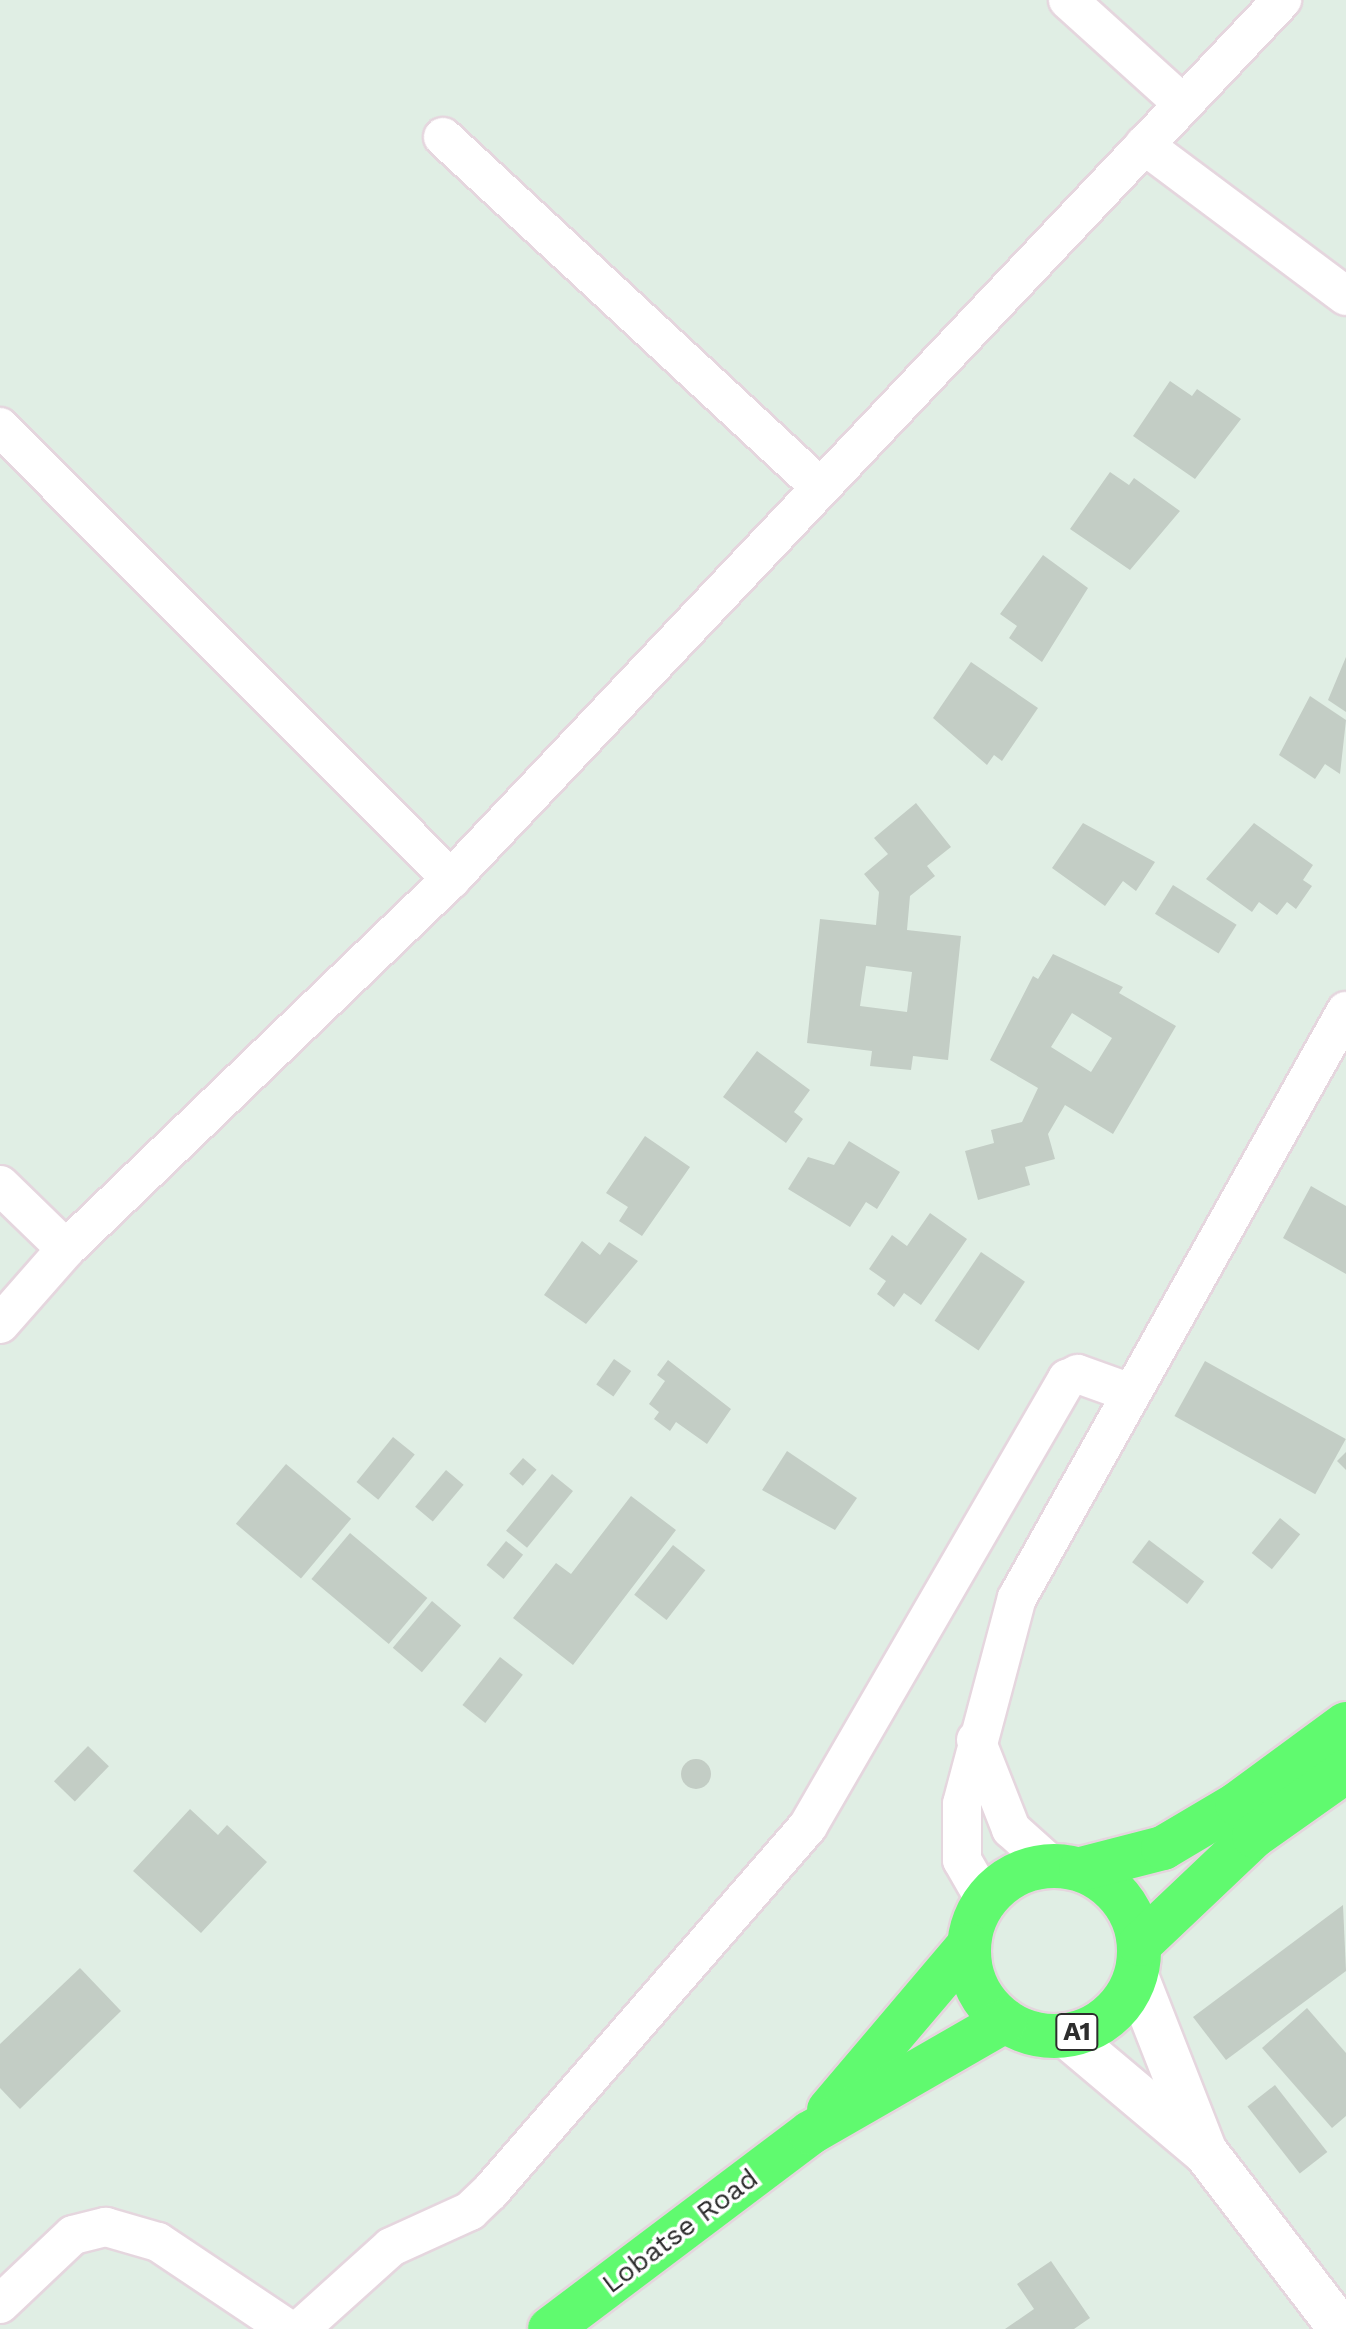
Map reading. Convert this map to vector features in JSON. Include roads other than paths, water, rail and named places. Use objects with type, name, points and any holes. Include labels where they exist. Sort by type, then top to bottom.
[{"type":"highway","points":[[985,1900],[1013,1875],[1163,1848],[1237,1804],[1346,1724]]},
{"type":"highway","name":"A1","points":[[1005,2021],[1034,2034],[1067,2036],[1105,2018],[1138,1960],[1254,1836],[1346,1771]]},
{"type":"highway","points":[[1066,1867],[1124,1903],[1138,1960]]},
{"type":"highway","name":"Lobatse Road","points":[[810,2133],[969,1945],[985,1900]]},
{"type":"highway","points":[[969,1945],[984,2000],[1005,2021]]},
{"type":"highway","name":"Lobatse Road","points":[[550,2329],[810,2133],[1005,2021]]},
{"type":"main road","points":[[1138,1960],[1206,2153]]},
{"type":"main road","points":[[1067,2036],[1206,2153],[1341,2329]]},
{"type":"street","points":[[1068,0],[1182,103]]},
{"type":"street","points":[[0,1324],[66,1249],[451,879],[819,486],[1282,0]]},
{"type":"street","points":[[443,137],[819,486]]},
{"type":"street","points":[[1144,145],[1346,296]]},
{"type":"street","points":[[0,427],[451,879]]},
{"type":"street","points":[[985,1900],[962,1860],[960,1831],[976,1740],[1017,1598],[1128,1392],[1346,1011]]},
{"type":"street","points":[[0,1185],[66,1249]]},
{"type":"street","points":[[300,2329],[391,2247],[470,2211],[490,2192],[780,1860],[837,1786],[1067,1379],[1078,1374],[1128,1392]]},
{"type":"street","points":[[976,1740],[1011,1829],[1066,1867]]},
{"type":"street","points":[[0,2304],[73,2235],[106,2227],[158,2242],[288,2329]]}]
